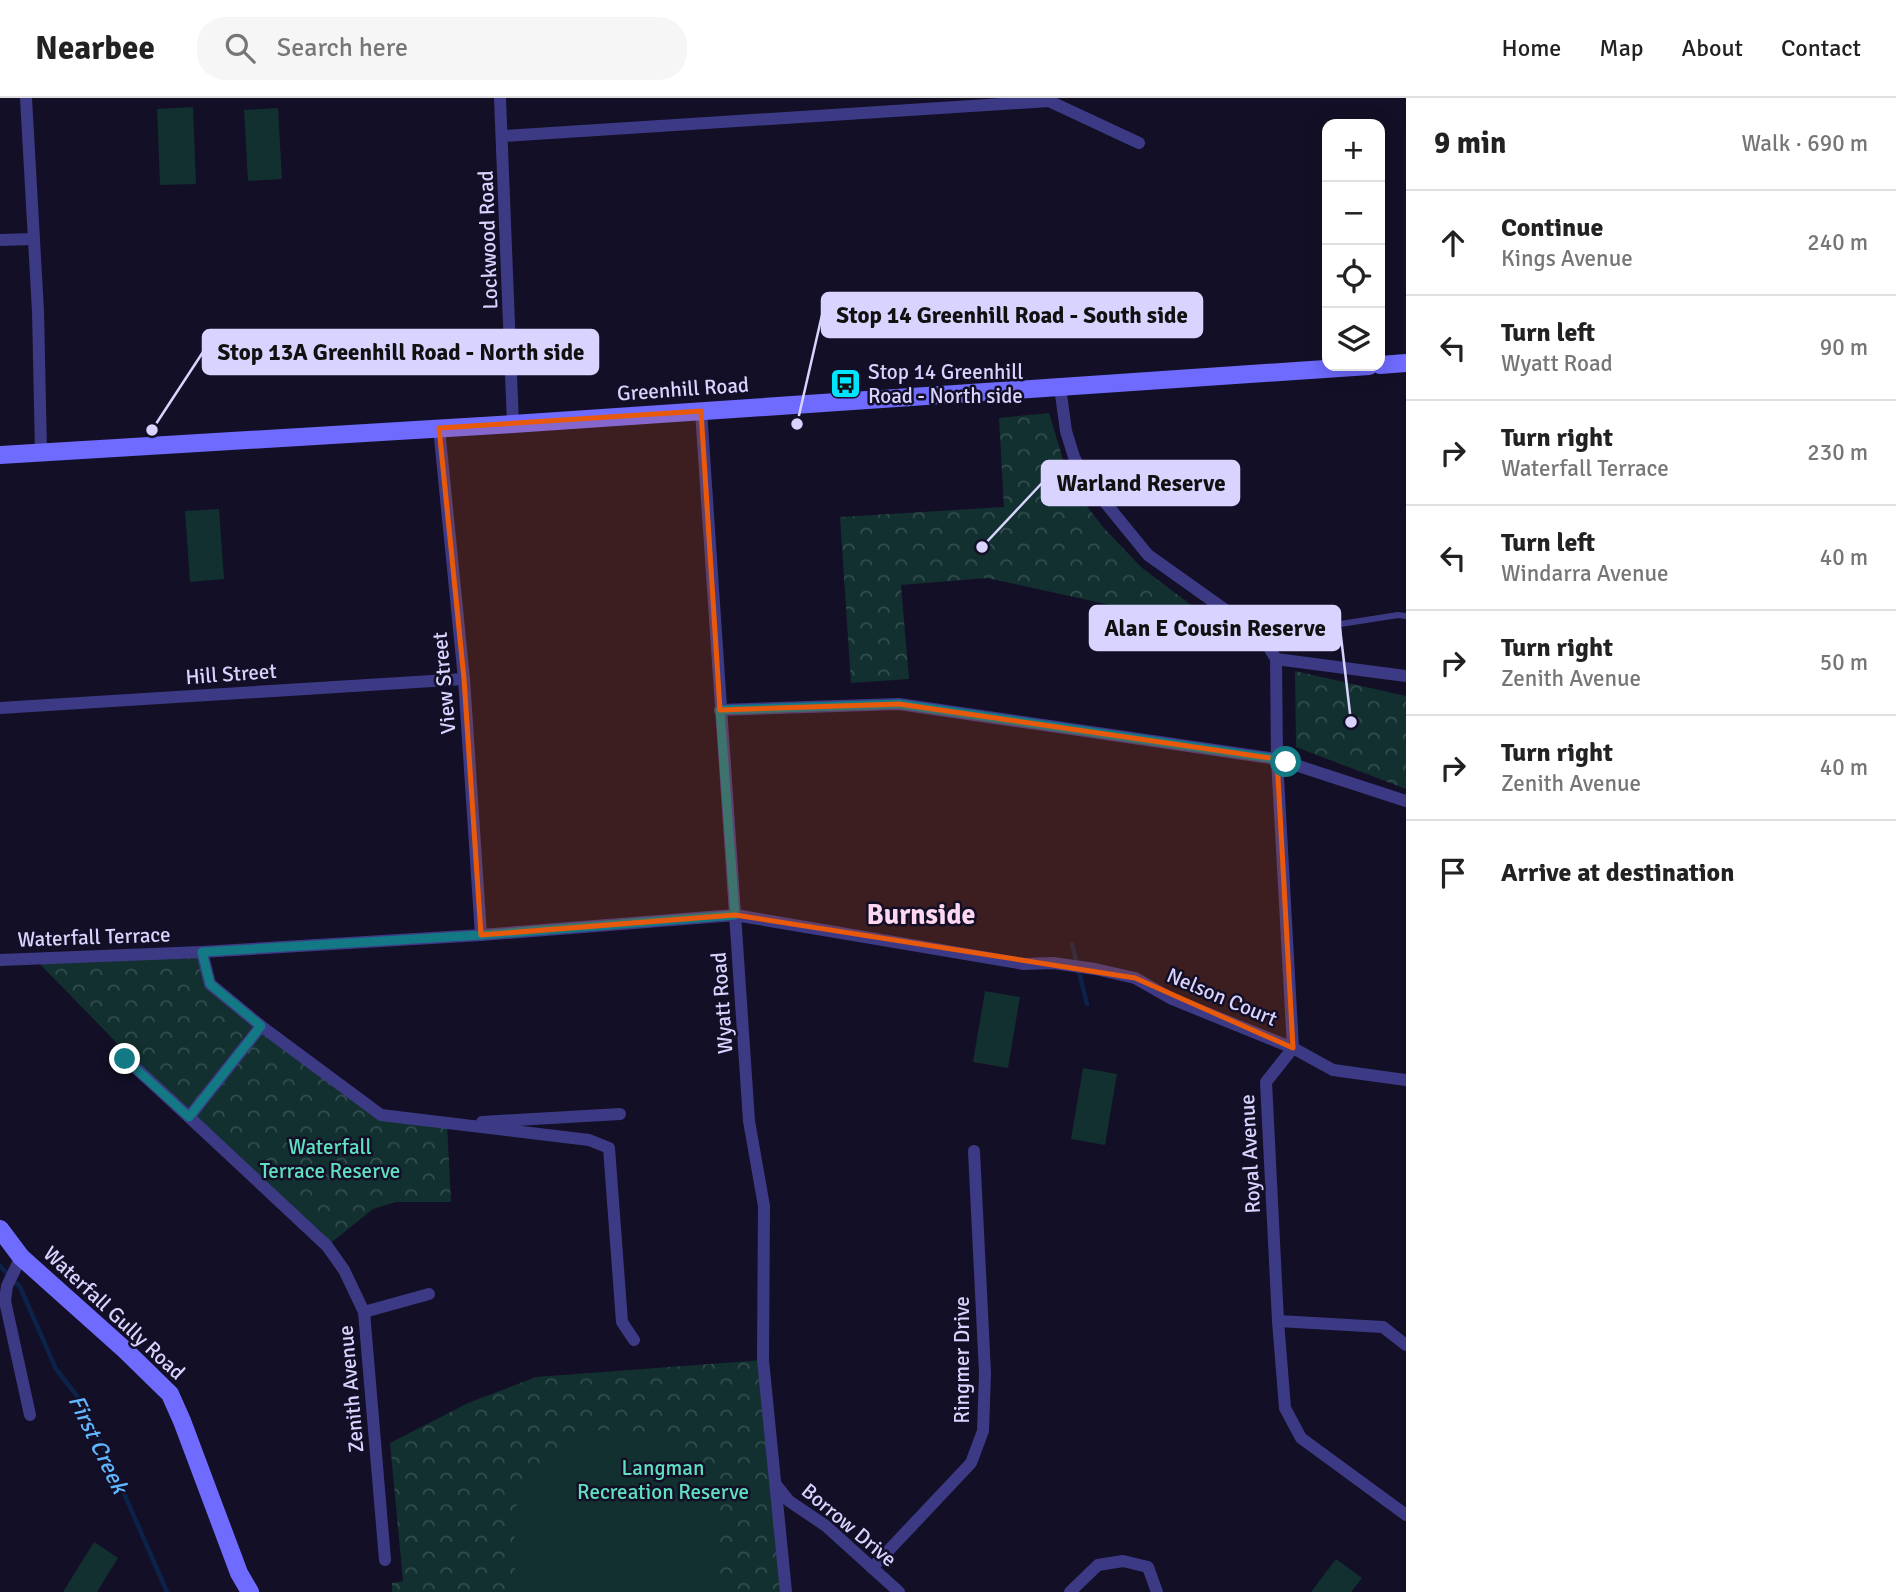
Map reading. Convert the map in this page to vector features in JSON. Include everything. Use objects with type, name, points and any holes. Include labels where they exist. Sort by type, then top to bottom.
[{"type":"main road","points":[[1385,365],[1406,363]]},
{"type":"main road","name":"Greenhill Road","points":[[0,455],[513,424],[1322,369]]},
{"type":"main road","name":"Waterfall Gully Road","points":[[0,1229],[17,1264],[125,1350],[170,1394],[239,1573],[250,1592]]},
{"type":"street","points":[[26,98],[38,311],[41,452]]},
{"type":"street","name":"Lockwood Road","points":[[500,98],[513,424]]},
{"type":"street","points":[[503,136],[1049,102],[1139,143]]},
{"type":"street","points":[[0,240],[33,239]]},
{"type":"street","points":[[1060,387],[1066,431],[1074,457],[1086,479],[1148,555],[1262,636],[1276,659],[1277,759],[1293,1048]]},
{"type":"street","name":"Wyatt Road","points":[[701,411],[749,1121],[764,1206],[764,1360],[786,1592]]},
{"type":"street","name":"View Street","points":[[439,428],[464,680],[481,935]]},
{"type":"street","points":[[1276,659],[1406,676]]},
{"type":"street","name":"Hill Street","points":[[0,708],[464,680]]},
{"type":"street","points":[[720,710],[899,704],[1277,759],[1406,801]]},
{"type":"street","name":"Waterfall Terrace","points":[[0,960],[202,952],[481,935],[735,915],[1024,964],[1053,963],[1088,968]]},
{"type":"street","points":[[202,952],[210,984],[261,1026],[381,1115],[589,1140],[609,1148],[622,1322],[634,1340]]},
{"type":"street","name":"Nelson Court","points":[[1088,968],[1135,978],[1172,999],[1293,1048],[1333,1070],[1406,1080]]},
{"type":"street","points":[[189,1117],[261,1026]]},
{"type":"street","name":"Royal Avenue","points":[[1293,1048],[1266,1082],[1285,1408],[1301,1438],[1406,1515]]},
{"type":"street","name":"Zenith Avenue","points":[[125,1059],[327,1246],[344,1270],[365,1312],[385,1560]]},
{"type":"street","points":[[447,1124],[620,1114]]},
{"type":"street","name":"Ringmer Drive","points":[[872,1568],[971,1463],[983,1431],[985,1373],[974,1152]]},
{"type":"street","points":[[17,1264],[7,1286],[5,1301],[30,1415]]},
{"type":"street","points":[[365,1312],[429,1294]]},
{"type":"street","points":[[1278,1321],[1383,1327],[1406,1345]]},
{"type":"street","name":"Borrow Drive","points":[[776,1486],[789,1501],[825,1526],[899,1592]]},
{"type":"street","points":[[1070,1592],[1098,1565],[1123,1561],[1148,1567],[1157,1592]]},
{"type":"lane","points":[[1262,636],[1406,616]]},
{"type":"highlighted area","points":[[701,411],[720,710],[899,704],[1277,759],[1293,1048],[1135,978],[735,915],[481,935],[464,679],[439,428]]},
{"type":"green space","points":[[193,107],[196,184],[160,185],[157,109]]},
{"type":"green space","points":[[278,108],[282,179],[248,181],[244,110]]},
{"type":"green space","points":[[1049,413],[1071,486],[1103,527],[1141,567],[1224,630],[987,578],[901,585],[909,679],[851,683],[840,517],[1004,507],[999,418]]},
{"type":"green space","points":[[219,509],[224,579],[190,582],[185,511]]},
{"type":"green space","points":[[1295,671],[1406,696],[1406,789],[1296,747]]},
{"type":"green space","name":"Waterfall Terrace Reserve","points":[[202,952],[210,984],[381,1115],[447,1124],[451,1202],[396,1202],[373,1209],[327,1246],[189,1117],[34,958]]},
{"type":"green space","points":[[985,991],[1020,997],[1008,1068],[973,1062]]},
{"type":"green space","points":[[1083,1068],[1117,1074],[1105,1145],[1071,1139]]},
{"type":"green space","name":"Langman Recreation Reserve","points":[[763,1360],[786,1592],[392,1592],[392,1583],[403,1581],[390,1443],[468,1403],[536,1377]]},
{"type":"green space","points":[[599,1430],[651,1432],[693,1462],[717,1514],[719,1565],[715,1592],[520,1592],[513,1559],[517,1502],[545,1461]]},
{"type":"green space","points":[[94,1542],[118,1558],[97,1592],[63,1592]]},
{"type":"green space","points":[[1336,1559],[1362,1578],[1351,1592],[1311,1592]]},
{"type":"waterway","points":[[1072,944],[1087,1004]]},
{"type":"waterway","name":"First Creek","points":[[0,1266],[20,1287],[56,1369],[81,1401],[167,1592]]},
{"type":"place","name":"Stop 14 Greenhill Road - North side","points":[[845,384]]},
{"type":"place","name":"Stop 14 Greenhill Road - South side","points":[[797,424]]},
{"type":"place","name":"Stop 13A Greenhill Road - North side","points":[[152,430]]},
{"type":"place","name":"Warland Reserve","points":[[982,547]]},
{"type":"place","name":"Alan E Cousin Reserve","points":[[1351,722]]},
{"type":"district","name":"Burnside","points":[[921,915]]},
{"type":"route","points":[[125,1059],[189,1117],[261,1026],[210,984],[202,952],[481,935],[735,915],[720,710],[899,704],[1286,762]]}]
